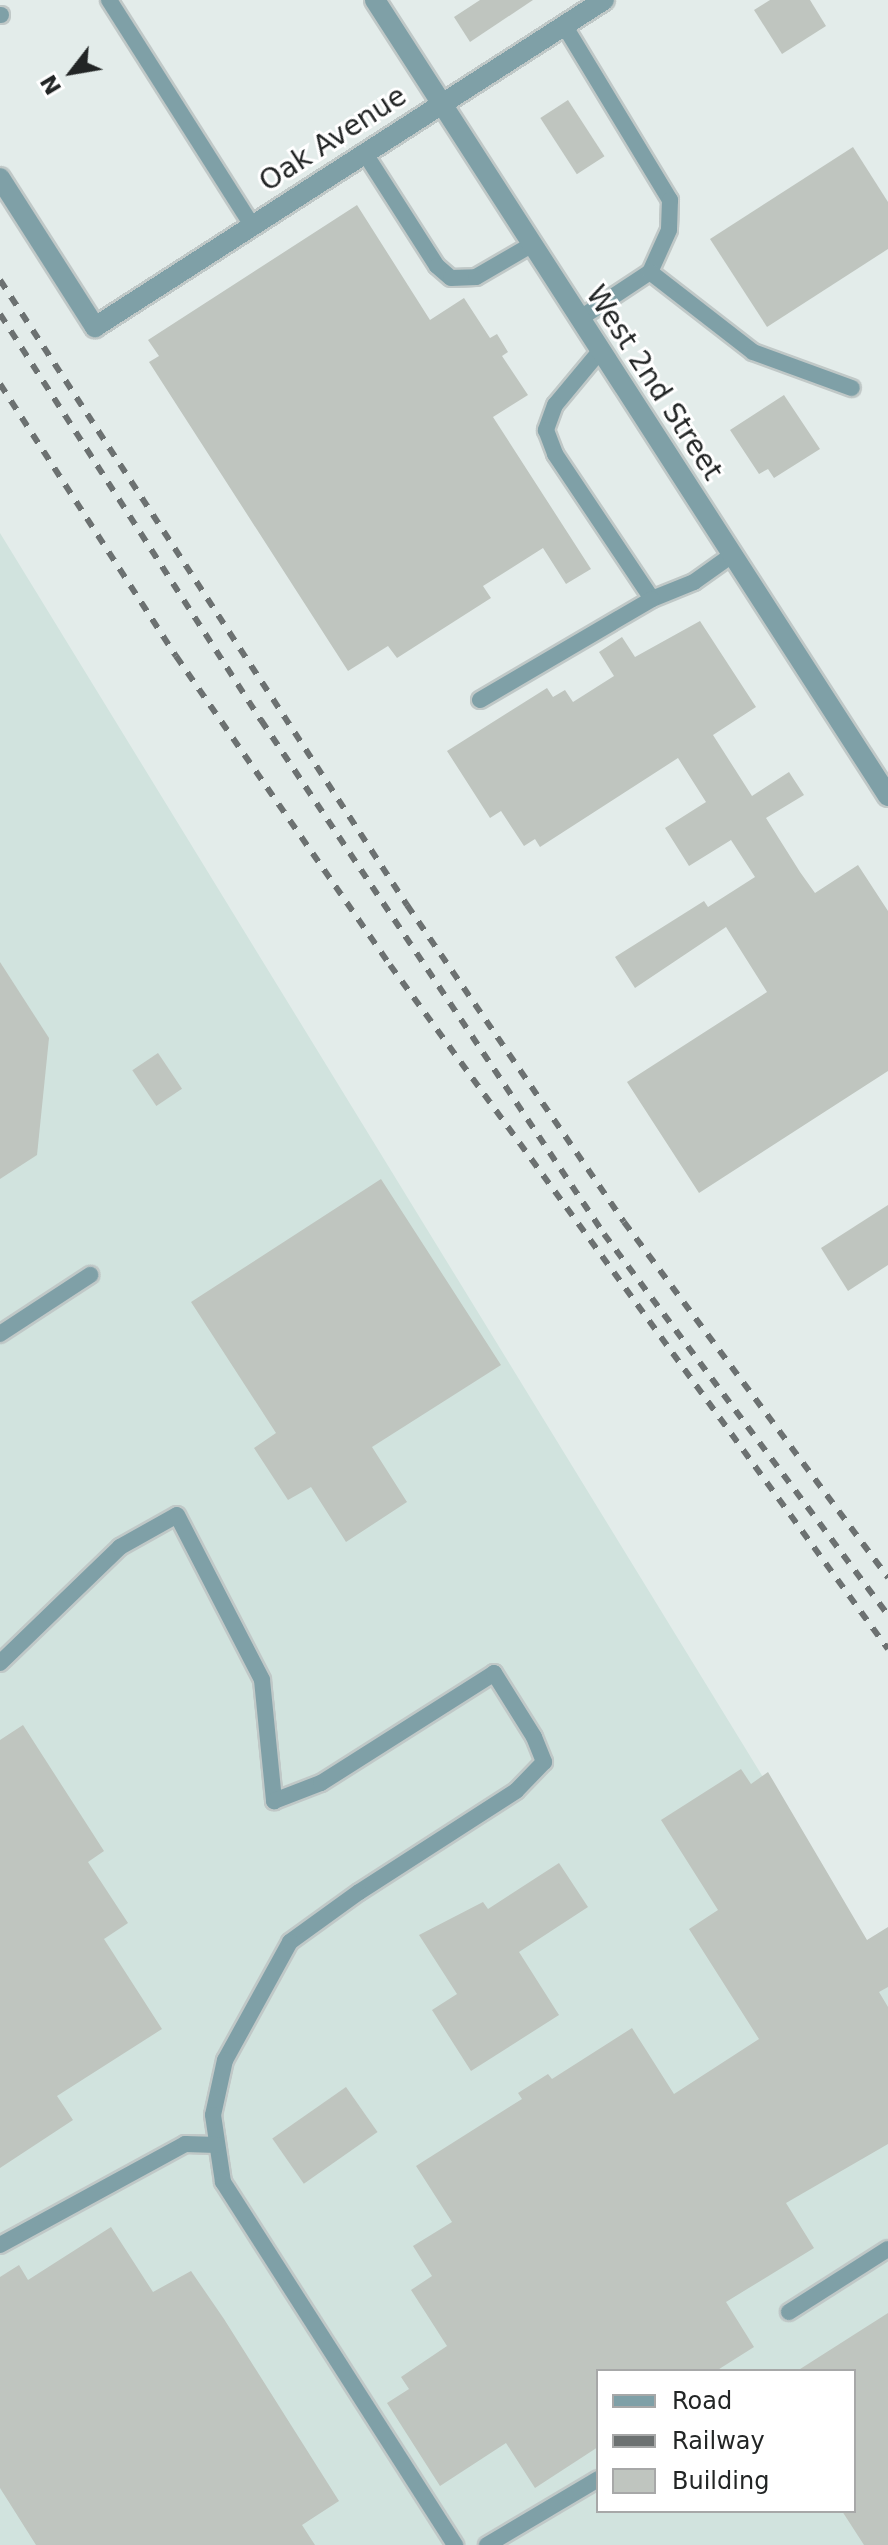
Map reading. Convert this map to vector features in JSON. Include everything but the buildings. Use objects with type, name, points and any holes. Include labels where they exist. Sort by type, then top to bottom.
[{"type":"street","name":"West 2nd Street","points":[[375,0],[888,796]]},
{"type":"street","name":"Oak Avenue","points":[[0,178],[95,327],[439,103],[604,0]]},
{"type":"lane","points":[[109,0],[252,225]]},
{"type":"lane","points":[[564,25],[639,143],[670,200],[672,218],[650,272],[579,319]]},
{"type":"lane","points":[[364,152],[437,266],[451,278],[476,277],[531,245]]},
{"type":"lane","points":[[650,272],[753,352],[852,388]]},
{"type":"lane","points":[[600,351],[555,405],[546,430],[555,454],[652,599]]},
{"type":"lane","points":[[480,700],[652,599],[694,582],[732,555]]},
{"type":"lane","points":[[0,1334],[90,1275]]},
{"type":"lane","points":[[0,1663],[120,1547],[177,1515],[262,1680],[274,1801],[321,1783],[494,1673],[534,1737],[544,1762],[516,1791],[290,1942],[225,2060],[213,2115],[223,2182],[455,2545]]},
{"type":"lane","points":[[0,2245],[185,2144],[217,2145]]},
{"type":"lane","points":[[789,2312],[888,2249]]},
{"type":"lane","points":[[487,2545],[596,2480]]},
{"type":"shaded area","points":[[0,533],[888,1981],[888,2545],[0,2545]]},
{"type":"railway","points":[[0,280],[407,905],[624,1222],[888,1578]]},
{"type":"railway","points":[[0,314],[261,720],[604,1234],[888,1615]]},
{"type":"railway","points":[[0,384],[176,656],[390,965],[888,1649]]}]
